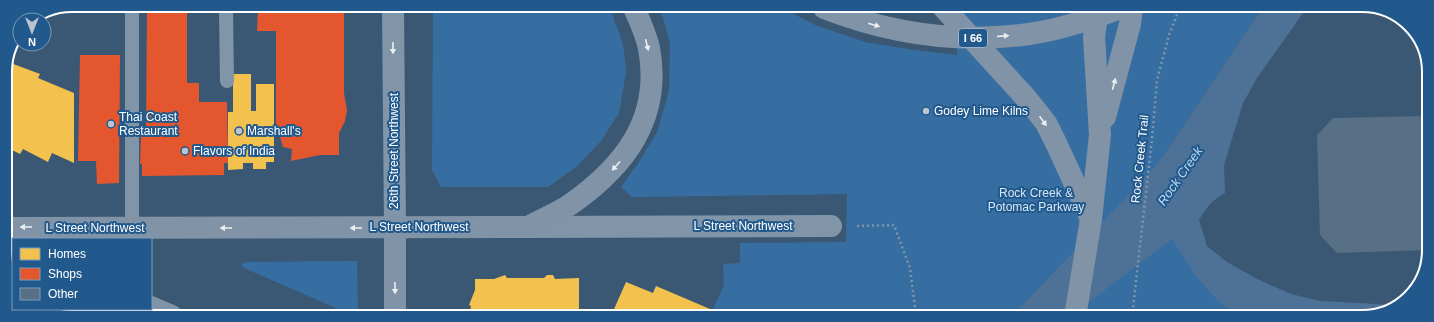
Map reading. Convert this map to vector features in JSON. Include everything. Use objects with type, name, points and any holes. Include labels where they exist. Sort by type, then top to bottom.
[{"type":"main road","points":[[528,227],[569,205],[606,176],[622,159],[633,143],[642,125],[648,109],[651,88],[651,69],[649,48],[636,12]]},
{"type":"main road","name":"I 66","points":[[836,12],[877,26],[907,32],[964,38],[1030,34],[1063,27],[1108,12]]},
{"type":"main road","points":[[946,12],[1027,99],[1046,123],[1091,219]]},
{"type":"main road","points":[[1097,12],[1094,37],[1100,135]]},
{"type":"main road","points":[[1076,310],[1091,219],[1100,135],[1130,24],[1131,12]]},
{"type":"main road","name":"L Street Northwest","points":[[12,228],[528,227]]},
{"type":"main road","name":"26th Street Northwest","points":[[395,228],[396,310]]},
{"type":"street","name":"26th Street Northwest","points":[[393,12],[395,228]]},
{"type":"street","name":"L Street Northwest","points":[[528,227],[831,226]]},
{"type":"lane","points":[[132,12],[132,228]]},
{"type":"lane","points":[[226,12],[227,81]]},
{"type":"path","name":"Rock Creek Trail","points":[[1133,310],[1152,139],[1157,80],[1169,35],[1178,12]]},
{"type":"path","points":[[831,226],[894,225],[910,268],[915,310]]},
{"type":"green space","points":[[433,12],[611,12],[623,44],[626,72],[619,113],[601,141],[575,168],[548,187],[441,187],[432,170]]},
{"type":"green space","name":"Rock Creek & Potomac Parkway","points":[[661,12],[790,12],[815,25],[865,42],[957,55],[957,12],[1260,12],[1173,142],[1149,174],[1221,304],[1231,310],[713,310],[724,285],[723,264],[740,263],[740,243],[846,242],[847,194],[632,197],[621,187],[639,162],[657,132],[669,91],[670,43]]},
{"type":"green space","points":[[357,261],[358,310],[340,310],[244,268],[241,264],[248,262]]},
{"type":"water","name":"Rock Creek","points":[[1260,12],[1304,12],[1257,78],[1243,103],[1224,165],[1225,193],[1216,198],[1199,220],[1207,246],[1227,262],[1257,279],[1291,294],[1320,301],[1386,305],[1366,310],[1231,310],[1221,304],[1195,275],[1172,239],[1078,310],[1018,310],[1149,174],[1173,142]]},
{"type":"building: Homes","points":[[13,64],[40,74],[38,78],[74,93],[74,163],[52,153],[48,162],[23,149],[20,154],[12,150]]},
{"type":"building: Homes","points":[[233,74],[251,74],[251,111],[256,111],[256,84],[274,84],[274,162],[266,162],[266,169],[253,169],[253,163],[243,163],[243,169],[228,170],[228,112],[233,112]]},
{"type":"building: Homes","points":[[505,275],[507,278],[544,278],[547,275],[553,275],[555,279],[579,278],[579,310],[470,310],[471,306],[469,305],[475,290],[475,279],[494,279]]},
{"type":"building: Homes","points":[[626,282],[653,293],[656,286],[710,309],[710,310],[614,310]]},
{"type":"building: Shops","points":[[147,12],[187,12],[187,83],[199,83],[199,102],[227,102],[228,163],[224,163],[224,175],[142,176],[142,164],[140,164],[141,132],[146,132]]},
{"type":"building: Shops","points":[[258,12],[344,12],[344,93],[347,110],[345,121],[339,133],[339,155],[320,155],[291,161],[292,149],[283,147],[280,137],[276,137],[276,31],[257,31]]},
{"type":"building: Shops","points":[[80,55],[120,55],[119,183],[97,184],[96,161],[78,161]]},
{"type":"building: Other","points":[[1422,116],[1422,250],[1337,253],[1320,235],[1317,135],[1333,118]]},
{"type":"place","name":"Godey Lime Kilns","points":[[926,111]]},
{"type":"place","name":"Thai Coast Restaurant","points":[[111,124]]},
{"type":"place","name":"Marshall's","points":[[239,131]]},
{"type":"place","name":"Flavors of India","points":[[185,151]]}]
